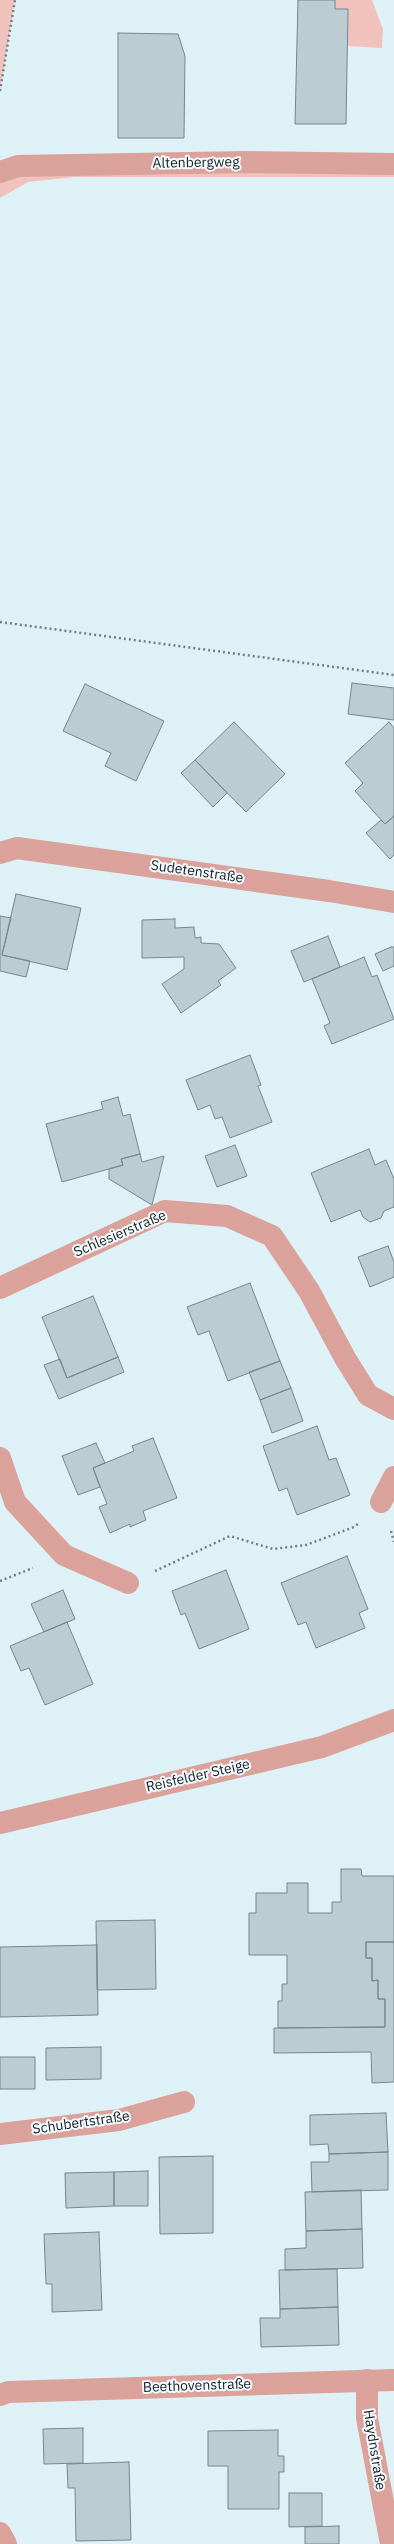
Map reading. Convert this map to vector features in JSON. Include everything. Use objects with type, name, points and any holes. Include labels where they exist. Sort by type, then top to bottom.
[{"type":"street","name":"Altenbergweg","points":[[0,172],[26,166],[245,162],[394,164]]},
{"type":"street","name":"Sudetenstraße","points":[[0,853],[17,848],[322,890],[394,902]]},
{"type":"street","name":"Schlesierstraße","points":[[0,1288],[165,1211],[227,1216],[272,1236],[309,1291],[345,1358],[368,1395],[394,1409]]},
{"type":"street","points":[[0,1458],[15,1502],[64,1555],[128,1583]]},
{"type":"street","points":[[381,1502],[394,1477]]},
{"type":"street","name":"Reisfelder Steige","points":[[0,1823],[322,1747],[394,1720]]},
{"type":"street","name":"Schubertstraße","points":[[0,2134],[119,2120],[184,2102]]},
{"type":"street","name":"Haydnstraße","points":[[367,2380],[367,2418],[391,2544]]},
{"type":"street","name":"Beethovenstraße","points":[[0,2395],[8,2392],[394,2380]]},
{"type":"street","points":[[0,2533],[6,2544]]},
{"type":"path","points":[[0,91],[15,0]]},
{"type":"path","points":[[0,622],[394,675]]},
{"type":"path","points":[[128,1583],[230,1536],[273,1549],[306,1545],[354,1527],[381,1502]]},
{"type":"shaded area","points":[[0,0],[15,0],[0,91]]},
{"type":"shaded area","points":[[335,0],[372,0],[383,29],[382,48],[348,46],[348,10],[335,9]]},
{"type":"shaded area","points":[[394,164],[394,177],[75,177],[28,182],[0,198],[0,172]]},
{"type":"building","points":[[298,0],[335,0],[335,9],[348,9],[346,124],[295,124]]},
{"type":"building","points":[[118,33],[178,34],[185,56],[184,138],[118,138]]},
{"type":"building","points":[[352,683],[394,688],[394,720],[348,714]]},
{"type":"building","points":[[85,684],[164,721],[136,781],[105,766],[111,753],[63,731]]},
{"type":"building","points":[[234,722],[285,774],[246,812],[195,760]]},
{"type":"building","points":[[389,722],[394,728],[394,816],[385,824],[355,791],[363,783],[345,763]]},
{"type":"building","points":[[195,760],[227,793],[213,807],[181,773]]},
{"type":"building","points":[[394,816],[394,855],[390,859],[366,833],[381,820],[385,824]]},
{"type":"building","points":[[16,894],[81,908],[67,970],[2,955]]},
{"type":"building","points":[[0,916],[11,918],[2,955],[30,961],[26,977],[0,971]]},
{"type":"building","points":[[175,919],[175,928],[194,927],[195,938],[201,937],[201,943],[219,944],[236,968],[218,981],[221,985],[181,1013],[162,984],[184,969],[184,957],[142,958],[142,920]]},
{"type":"building","points":[[328,936],[340,967],[304,982],[291,951]]},
{"type":"building","points":[[394,947],[394,966],[383,971],[375,954]]},
{"type":"building","points":[[364,957],[372,977],[377,975],[394,1019],[332,1044],[324,1026],[330,1023],[312,979]]},
{"type":"building","points":[[250,1055],[261,1085],[258,1086],[272,1122],[230,1138],[222,1117],[215,1119],[210,1105],[198,1110],[186,1080]]},
{"type":"building","points":[[118,1097],[123,1116],[130,1114],[140,1154],[121,1159],[123,1165],[62,1182],[46,1124],[103,1109],[101,1102]]},
{"type":"building","points":[[235,1145],[247,1176],[217,1187],[205,1156]]},
{"type":"building","points":[[369,1149],[375,1165],[386,1160],[394,1179],[394,1207],[384,1211],[381,1218],[370,1222],[363,1217],[360,1210],[331,1222],[311,1173]]},
{"type":"building","points":[[140,1154],[142,1162],[164,1156],[152,1205],[109,1179],[109,1169],[123,1165],[121,1159]]},
{"type":"building","points":[[388,1246],[394,1262],[394,1277],[370,1287],[358,1257]]},
{"type":"building","points":[[250,1283],[280,1361],[228,1381],[209,1331],[198,1335],[187,1307]]},
{"type":"building","points":[[93,1296],[118,1357],[67,1378],[42,1317]]},
{"type":"building","points":[[118,1357],[124,1372],[59,1399],[44,1365],[60,1359],[67,1378]]},
{"type":"building","points":[[280,1361],[291,1388],[260,1400],[249,1372]]},
{"type":"building","points":[[291,1388],[303,1421],[272,1433],[260,1400]]},
{"type":"building","points":[[317,1426],[329,1460],[336,1458],[350,1495],[297,1515],[287,1488],[279,1491],[263,1446]]},
{"type":"building","points":[[153,1438],[177,1498],[143,1511],[146,1520],[130,1527],[130,1524],[110,1533],[99,1507],[107,1504],[93,1468],[134,1451],[132,1446]]},
{"type":"building","points":[[96,1443],[105,1463],[93,1468],[100,1487],[78,1495],[62,1456]]},
{"type":"building","points":[[347,1556],[368,1609],[359,1613],[365,1628],[316,1648],[306,1622],[298,1625],[281,1583]]},
{"type":"building","points":[[226,1570],[249,1629],[199,1649],[185,1613],[181,1615],[172,1591]]},
{"type":"building","points":[[63,1590],[75,1619],[44,1632],[31,1604]]},
{"type":"building","points":[[67,1622],[93,1684],[45,1705],[29,1668],[21,1671],[10,1646]]},
{"type":"building","points":[[341,1869],[361,1869],[362,1876],[394,1876],[394,1942],[366,1942],[366,1958],[372,1958],[372,1981],[378,1980],[378,1999],[385,1999],[385,2027],[278,2028],[278,2001],[282,2001],[282,1984],[287,1984],[287,1955],[249,1955],[249,1913],[256,1913],[256,1893],[287,1893],[287,1883],[308,1883],[308,1913],[332,1913],[332,1902],[341,1902]]},
{"type":"building","points":[[155,1920],[156,1989],[97,1990],[96,1921]]},
{"type":"building","points":[[366,1942],[394,1942],[394,2082],[372,2083],[371,2052],[274,2053],[274,2028],[385,2027],[385,1999],[378,1999],[378,1980],[372,1981],[372,1958],[366,1958]]},
{"type":"building","points":[[97,1945],[98,2015],[0,2017],[0,1947]]},
{"type":"building","points":[[101,2047],[101,2079],[46,2080],[46,2048]]},
{"type":"building","points":[[0,2057],[35,2057],[35,2089],[0,2089]]},
{"type":"building","points":[[386,2113],[388,2152],[329,2154],[328,2144],[310,2145],[310,2115]]},
{"type":"building","points":[[388,2152],[388,2190],[312,2192],[311,2162],[329,2162],[329,2154]]},
{"type":"building","points":[[213,2156],[213,2233],[160,2234],[159,2157]]},
{"type":"building","points":[[148,2171],[148,2206],[114,2206],[114,2172]]},
{"type":"building","points":[[114,2172],[114,2206],[66,2208],[65,2173]]},
{"type":"building","points":[[361,2190],[362,2229],[306,2231],[305,2192]]},
{"type":"building","points":[[362,2229],[363,2268],[285,2270],[285,2249],[306,2248],[306,2231]]},
{"type":"building","points":[[99,2232],[102,2310],[52,2312],[52,2284],[46,2284],[44,2234]]},
{"type":"building","points":[[337,2269],[338,2307],[280,2309],[279,2270]]},
{"type":"building","points":[[338,2307],[339,2345],[261,2347],[260,2318],[280,2318],[280,2309]]},
{"type":"building","points":[[83,2428],[83,2463],[44,2464],[43,2429]]},
{"type":"building","points":[[278,2430],[278,2456],[284,2456],[284,2472],[279,2472],[279,2509],[228,2509],[228,2466],[208,2466],[208,2431]]},
{"type":"building","points":[[129,2462],[131,2540],[76,2541],[75,2488],[68,2488],[67,2464]]},
{"type":"building","points":[[289,2493],[322,2493],[322,2526],[289,2527]]},
{"type":"building","points":[[339,2526],[339,2544],[305,2544],[305,2527]]}]
